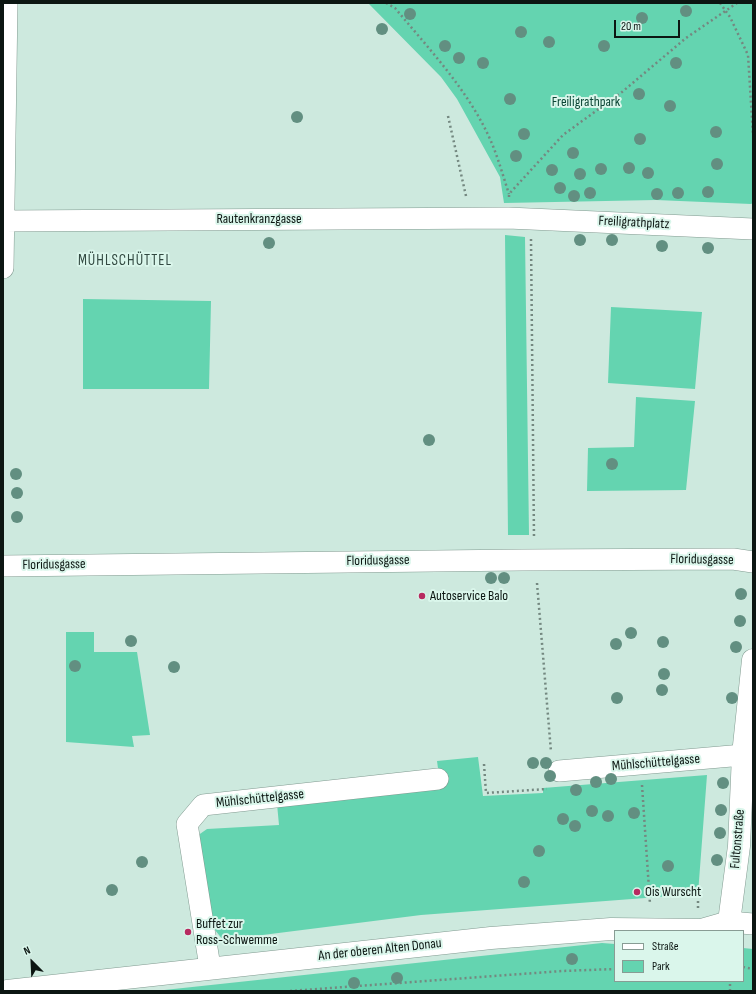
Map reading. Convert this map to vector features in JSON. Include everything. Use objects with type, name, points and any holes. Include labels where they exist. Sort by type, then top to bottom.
[{"type":"street","points":[[3,268],[6,12]]},
{"type":"street","name":"Rautenkranzgasse","points":[[3,221],[518,218]]},
{"type":"street","name":"Freiligrathplatz","points":[[518,218],[753,229]]},
{"type":"street","name":"Floridusgasse","points":[[3,566],[522,560],[733,559],[753,562]]},
{"type":"street","name":"Fultonstraße","points":[[729,922],[739,846],[748,756],[753,660]]},
{"type":"street","name":"Mühlschüttelgasse","points":[[556,772],[748,756]]},
{"type":"street","name":"Mühlschüttelgasse","points":[[210,968],[187,824],[203,805],[438,779]]},
{"type":"street","name":"An der oberen Alten Donau","points":[[7,991],[498,937],[611,929],[701,930],[729,922],[753,924]]},
{"type":"path","points":[[386,3],[394,8],[428,48],[468,100],[491,140],[518,218],[534,541]]},
{"type":"path","points":[[720,3],[726,11],[748,55],[753,135]]},
{"type":"path","points":[[510,194],[563,135],[622,92],[686,38],[737,3]]},
{"type":"path","points":[[448,116],[467,202]]},
{"type":"path","points":[[484,764],[486,793],[556,789],[556,772],[536,583]]},
{"type":"path","points":[[640,764],[650,904]]},
{"type":"path","points":[[290,991],[554,971],[614,969]]},
{"type":"green space","name":"Freiligrathpark","points":[[368,3],[753,3],[753,203],[656,200],[504,203],[500,177],[457,99],[441,77]]},
{"type":"green space","points":[[505,235],[525,237],[529,535],[508,535]]},
{"type":"green space","points":[[83,299],[211,301],[209,389],[83,389]]},
{"type":"green space","points":[[611,307],[702,312],[695,389],[608,383]]},
{"type":"green space","points":[[636,397],[695,401],[686,490],[587,491],[588,448],[634,447]]},
{"type":"green space","points":[[66,632],[94,632],[94,652],[137,652],[150,735],[132,736],[134,747],[66,742]]},
{"type":"green space","points":[[478,757],[483,796],[543,793],[543,788],[707,775],[698,894],[421,915],[223,940],[207,920],[197,836],[207,829],[279,825],[277,804],[440,783],[437,761]]},
{"type":"green space","points":[[602,943],[614,944],[614,982],[744,982],[744,948],[753,949],[753,991],[155,991]]},
{"type":"place","name":"Autoservice Balo","points":[[422,596]]},
{"type":"place","name":"Ois Wurscht","points":[[637,892]]},
{"type":"place","name":"Buffet zur Ross-Schwemme","points":[[188,932]]},
{"type":"district","name":"MÜHLSCHÜTTEL","points":[[125,261]]}]
